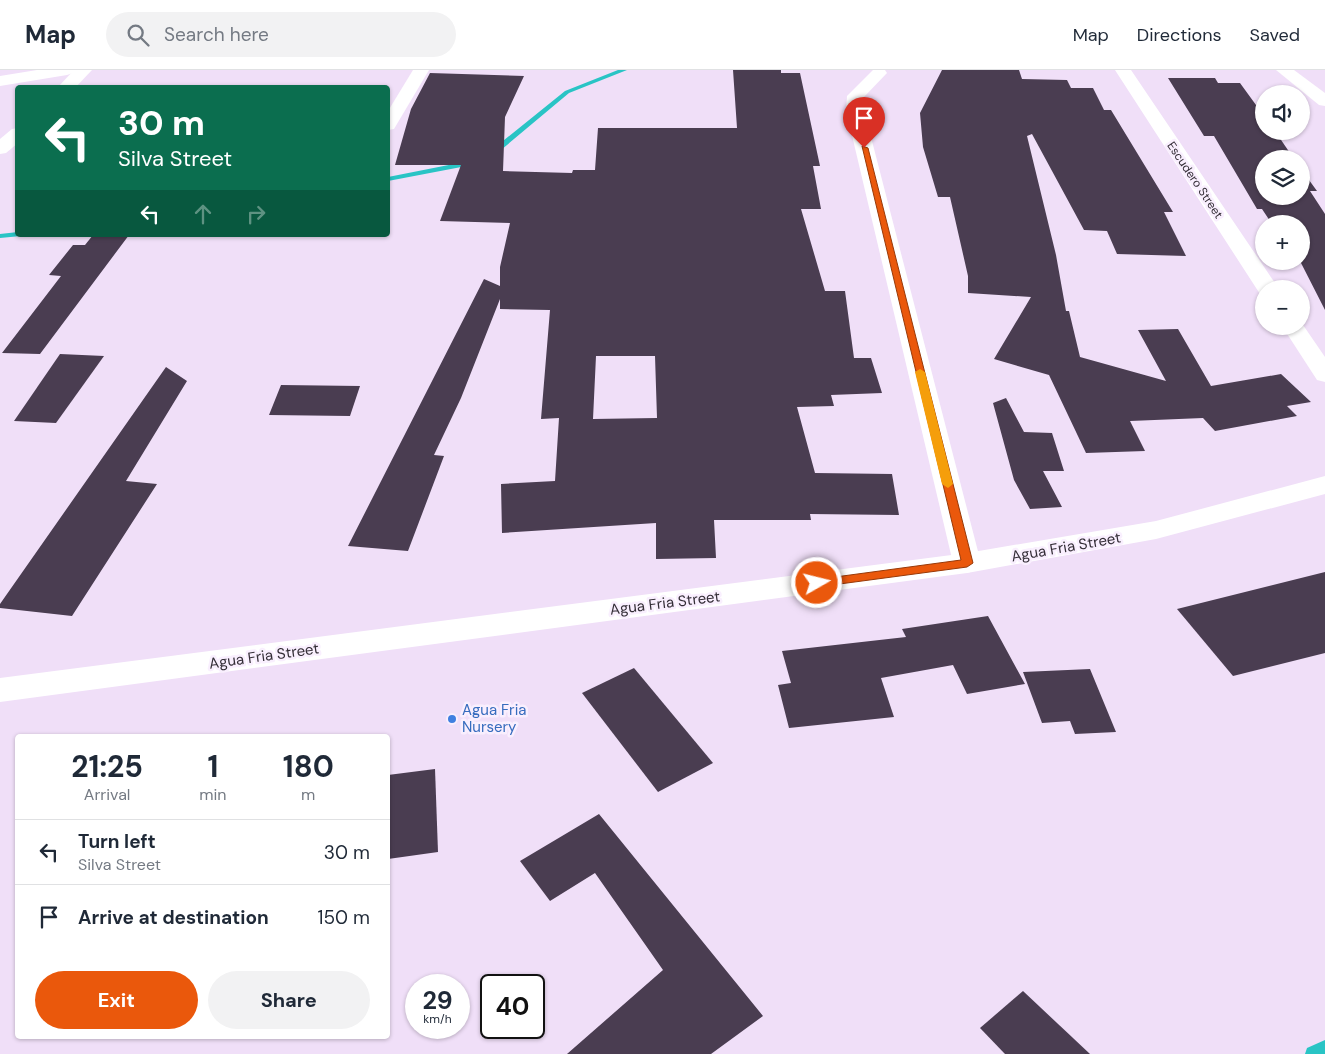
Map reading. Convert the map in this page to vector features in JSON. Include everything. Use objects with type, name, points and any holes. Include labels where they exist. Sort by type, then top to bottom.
[{"type":"street","points":[[0,81],[67,70]]},
{"type":"street","points":[[68,85],[84,70]]},
{"type":"street","points":[[390,122],[421,70]]},
{"type":"street","name":"Escudero Street","points":[[1123,70],[1262,280]]},
{"type":"street","points":[[1284,70],[1325,100]]},
{"type":"street","points":[[879,73],[856,96],[855,110],[967,563]]},
{"type":"street","points":[[0,149],[15,135]]},
{"type":"street","points":[[1299,335],[1325,375]]},
{"type":"street","name":"Agua Fria Street","points":[[0,690],[967,563],[1156,530],[1325,484]]},
{"type":"building","points":[[733,70],[781,70],[781,73],[800,73],[820,166],[813,166],[821,209],[801,209],[825,291],[845,291],[854,358],[871,358],[882,393],[831,395],[834,406],[797,407],[815,473],[892,474],[899,515],[810,514],[811,520],[714,520],[716,558],[656,559],[656,523],[502,533],[501,484],[555,481],[559,418],[541,419],[550,310],[500,309],[500,299],[461,398],[434,455],[444,456],[408,551],[348,546],[484,279],[500,286],[500,267],[510,223],[440,221],[461,165],[395,165],[411,109],[430,73],[524,76],[505,117],[503,171],[572,173],[573,170],[595,170],[598,128],[737,128]],"holes":[[[596,356],[655,356],[657,418],[593,419]]]},
{"type":"building","points":[[942,70],[1019,70],[1022,79],[1067,80],[1071,88],[1093,88],[1104,110],[1111,110],[1173,212],[1164,212],[1186,256],[1117,254],[1107,231],[1084,230],[1032,134],[1027,136],[1056,255],[1066,311],[1069,311],[1080,357],[1166,381],[1138,330],[1178,329],[1211,386],[1281,374],[1311,402],[1287,406],[1297,416],[1215,431],[1203,418],[1130,421],[1145,451],[1086,453],[1049,375],[994,359],[1031,297],[968,293],[968,276],[950,197],[938,197],[923,147],[920,113]]},
{"type":"building","points":[[1168,78],[1215,78],[1218,83],[1240,83],[1255,104],[1255,140],[1281,140],[1288,150],[1255,150],[1255,205],[1310,205],[1310,191],[1325,214],[1325,310],[1305,270],[1310,270],[1310,215],[1266,215],[1262,209],[1257,209],[1214,136],[1204,136]]},
{"type":"building","points":[[1310,181],[1317,191],[1310,191]]},
{"type":"building","points":[[91,237],[128,237],[40,354],[2,353],[61,276],[49,275],[73,245],[85,245]]},
{"type":"building","points":[[60,354],[104,356],[56,423],[14,421]]},
{"type":"building","points":[[166,367],[187,381],[126,481],[157,484],[72,616],[0,608],[0,604]]},
{"type":"building","points":[[281,385],[360,386],[350,416],[269,415]]},
{"type":"building","points":[[1006,398],[1024,432],[1052,433],[1064,471],[1043,471],[1062,507],[1030,509],[1014,480],[993,403]]},
{"type":"building","points":[[1325,572],[1325,653],[1233,676],[1177,609]]},
{"type":"building","points":[[988,616],[1025,684],[967,694],[953,665],[881,678],[894,717],[789,728],[778,685],[791,683],[782,651],[906,637],[902,629]]},
{"type":"building","points":[[634,668],[713,763],[658,792],[582,693]]},
{"type":"building","points":[[1090,669],[1116,732],[1075,734],[1070,721],[1042,723],[1023,672]]},
{"type":"building","points":[[435,769],[438,852],[390,859],[390,775]]},
{"type":"building","points":[[599,814],[763,1016],[711,1054],[567,1054],[663,970],[595,873],[550,901],[520,861]]},
{"type":"building","points":[[1023,991],[1090,1054],[1005,1054],[980,1028]]},
{"type":"waterway","points":[[492,153],[567,92],[624,70]]},
{"type":"waterway","points":[[390,179],[474,162]]},
{"type":"waterway","points":[[0,236],[15,234]]},
{"type":"waterway","points":[[1313,1054],[1325,1048]]},
{"type":"slow traffic","points":[[920,372],[948,484]]},
{"type":"place","name":"Agua Fria Nursery","points":[[452,719]]},
{"type":"route","points":[[817,583],[967,563],[864,148]]}]
